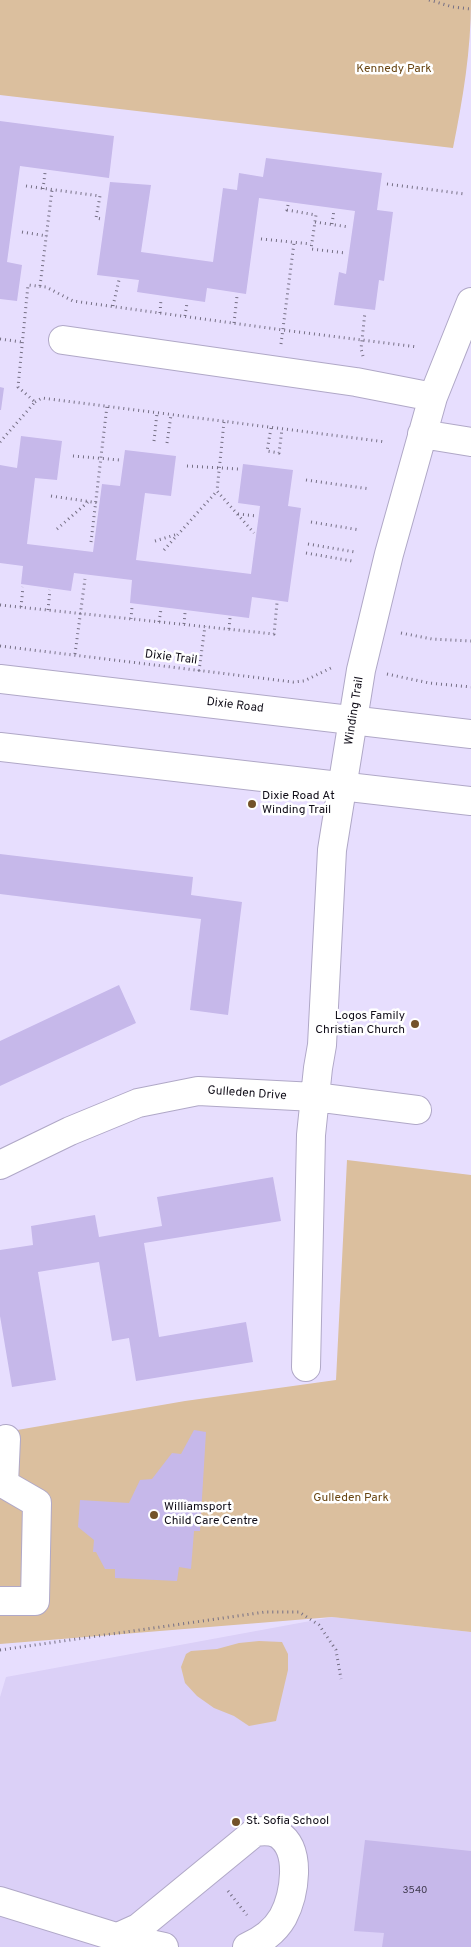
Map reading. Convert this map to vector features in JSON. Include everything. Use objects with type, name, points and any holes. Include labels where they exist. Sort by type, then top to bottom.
[{"type":"street","name":"Winding Trail","points":[[306,1367],[311,1135],[322,1045],[332,850],[344,785],[352,720],[364,659],[389,554],[422,434],[433,397],[471,302]]},
{"type":"street","points":[[63,340],[356,382],[433,397]]},
{"type":"street","points":[[422,434],[471,442]]},
{"type":"street","name":"Dixie Road","points":[[0,679],[471,734]]},
{"type":"street","points":[[0,746],[471,801]]},
{"type":"street","name":"Gulleden Drive","points":[[0,1165],[70,1131],[138,1103],[198,1091],[315,1097],[417,1110]]},
{"type":"street","points":[[0,1601],[35,1601],[38,1503],[2,1484],[6,1439]]},
{"type":"street","points":[[118,1937],[138,1928],[255,1832],[268,1831],[277,1834],[286,1842],[291,1852],[293,1862],[292,1891],[282,1918],[256,1942]]},
{"type":"street","points":[[0,1901],[118,1937],[164,1947]]},
{"type":"path","points":[[429,0],[453,7],[471,9]]},
{"type":"path","points":[[43,188],[46,173]]},
{"type":"path","points":[[387,184],[465,194]]},
{"type":"path","points":[[26,186],[100,196],[96,218],[101,219]]},
{"type":"path","points":[[40,286],[52,190]]},
{"type":"path","points":[[288,205],[288,210],[316,215],[311,248],[346,253]]},
{"type":"path","points":[[332,224],[334,210]]},
{"type":"path","points":[[315,222],[350,227]]},
{"type":"path","points":[[22,232],[47,236]]},
{"type":"path","points":[[261,239],[311,244]]},
{"type":"path","points":[[278,371],[294,242]]},
{"type":"path","points":[[114,306],[119,280]]},
{"type":"path","points":[[234,323],[237,296]]},
{"type":"path","points":[[160,312],[161,299]]},
{"type":"path","points":[[185,316],[187,303]]},
{"type":"path","points":[[356,382],[364,359],[362,349],[365,312]]},
{"type":"path","points":[[0,339],[22,342]]},
{"type":"path","points":[[35,402],[42,398],[386,442]]},
{"type":"path","points":[[91,542],[107,406]]},
{"type":"path","points":[[154,441],[157,413]]},
{"type":"path","points":[[167,442],[172,415]]},
{"type":"path","points":[[164,550],[217,491],[224,422]]},
{"type":"path","points":[[271,428],[267,451],[279,453],[282,429]]},
{"type":"path","points":[[73,456],[120,460]]},
{"type":"path","points":[[187,466],[239,469]]},
{"type":"path","points":[[306,480],[370,489]]},
{"type":"path","points":[[217,491],[254,533]]},
{"type":"path","points":[[51,496],[97,502]]},
{"type":"path","points":[[57,530],[89,501]]},
{"type":"path","points":[[237,514],[257,516]]},
{"type":"path","points":[[311,522],[360,530]]},
{"type":"path","points":[[155,541],[179,534]]},
{"type":"path","points":[[308,544],[355,552]]},
{"type":"path","points":[[306,553],[352,561]]},
{"type":"path","points":[[75,654],[85,579]]},
{"type":"path","points":[[21,607],[23,587]]},
{"type":"path","points":[[48,610],[50,590]]},
{"type":"path","points":[[0,605],[274,634],[277,603]]},
{"type":"path","points":[[131,619],[132,607]]},
{"type":"path","points":[[158,622],[161,608]]},
{"type":"path","points":[[184,624],[185,613]]},
{"type":"path","points":[[229,629],[230,618]]},
{"type":"path","points":[[199,670],[204,626]]},
{"type":"path","points":[[401,633],[432,639],[471,641]]},
{"type":"path","name":"Dixie Trail","points":[[0,646],[293,682],[304,681],[331,667],[337,667]]},
{"type":"path","points":[[399,676],[429,683],[471,687]]},
{"type":"path","points":[[0,1650],[265,1612],[299,1612],[320,1625],[336,1650],[342,1679]]},
{"type":"path","points":[[210,1868],[256,1942]]},
{"type":"shaded area","name":"St. Sofia School","points":[[332,1617],[471,1632],[471,1947],[0,1947],[0,1697],[6,1677]]},
{"type":"green space","name":"Kennedy Park","points":[[0,0],[471,0],[470,38],[466,74],[453,148],[0,95]]},
{"type":"green space","name":"Gulleden Park","points":[[347,1160],[471,1175],[471,1632],[332,1617],[0,1644],[0,1433],[185,1401],[336,1380]]},
{"type":"green space","points":[[259,1641],[282,1642],[288,1654],[288,1670],[276,1721],[249,1726],[234,1716],[214,1708],[197,1696],[185,1683],[181,1667],[186,1654],[191,1651],[217,1649],[239,1643]]},
{"type":"building","points":[[0,121],[114,136],[109,178],[20,166],[7,262],[22,265],[17,301],[0,299]]},
{"type":"building","points":[[266,158],[382,173],[377,210],[393,212],[384,281],[379,280],[375,310],[334,305],[339,272],[346,274],[355,211],[259,198],[246,294],[207,288],[205,302],[137,292],[139,280],[97,275],[110,182],[151,185],[141,252],[213,262],[223,188],[237,190],[239,173],[263,177]]},
{"type":"building","points":[[0,387],[4,388],[1,410],[0,410]]},
{"type":"building","points":[[21,436],[62,441],[57,480],[35,478],[27,544],[93,552],[102,484],[120,486],[125,450],[176,456],[171,496],[145,493],[136,560],[251,574],[260,506],[238,503],[243,464],[293,470],[288,506],[301,508],[288,602],[252,597],[249,618],[130,603],[132,580],[74,573],[71,591],[21,584],[23,566],[0,563],[0,465],[17,468]]},
{"type":"building","points":[[0,854],[193,877],[191,895],[242,902],[228,1015],[190,1010],[201,919],[0,894]]},
{"type":"building","points":[[119,985],[136,1023],[0,1086],[0,1041]]},
{"type":"building","points":[[273,1177],[281,1221],[144,1243],[159,1337],[246,1322],[253,1362],[136,1381],[129,1338],[112,1341],[99,1262],[38,1272],[56,1380],[12,1387],[0,1316],[0,1250],[33,1245],[31,1226],[95,1215],[99,1237],[162,1226],[157,1197]]},
{"type":"building","name":"Williamsport Child Care Centre","points":[[194,1430],[206,1432],[200,1531],[194,1531],[191,1569],[179,1567],[177,1581],[115,1578],[115,1569],[105,1569],[96,1552],[93,1552],[94,1540],[78,1527],[80,1500],[129,1503],[140,1480],[152,1479],[172,1453],[181,1454]]},
{"type":"building","points":[[365,1840],[471,1851],[471,1947],[382,1947],[384,1933],[354,1931]]},
{"type":"place","name":"Dixie Road At Winding Trail","points":[[252,804]]},
{"type":"place","name":"Logos Family Christian Church","points":[[415,1024]]},
{"type":"place","name":"Williamsport Child Care Centre","points":[[154,1515]]},
{"type":"place","name":"St. Sofia School","points":[[236,1822]]}]
